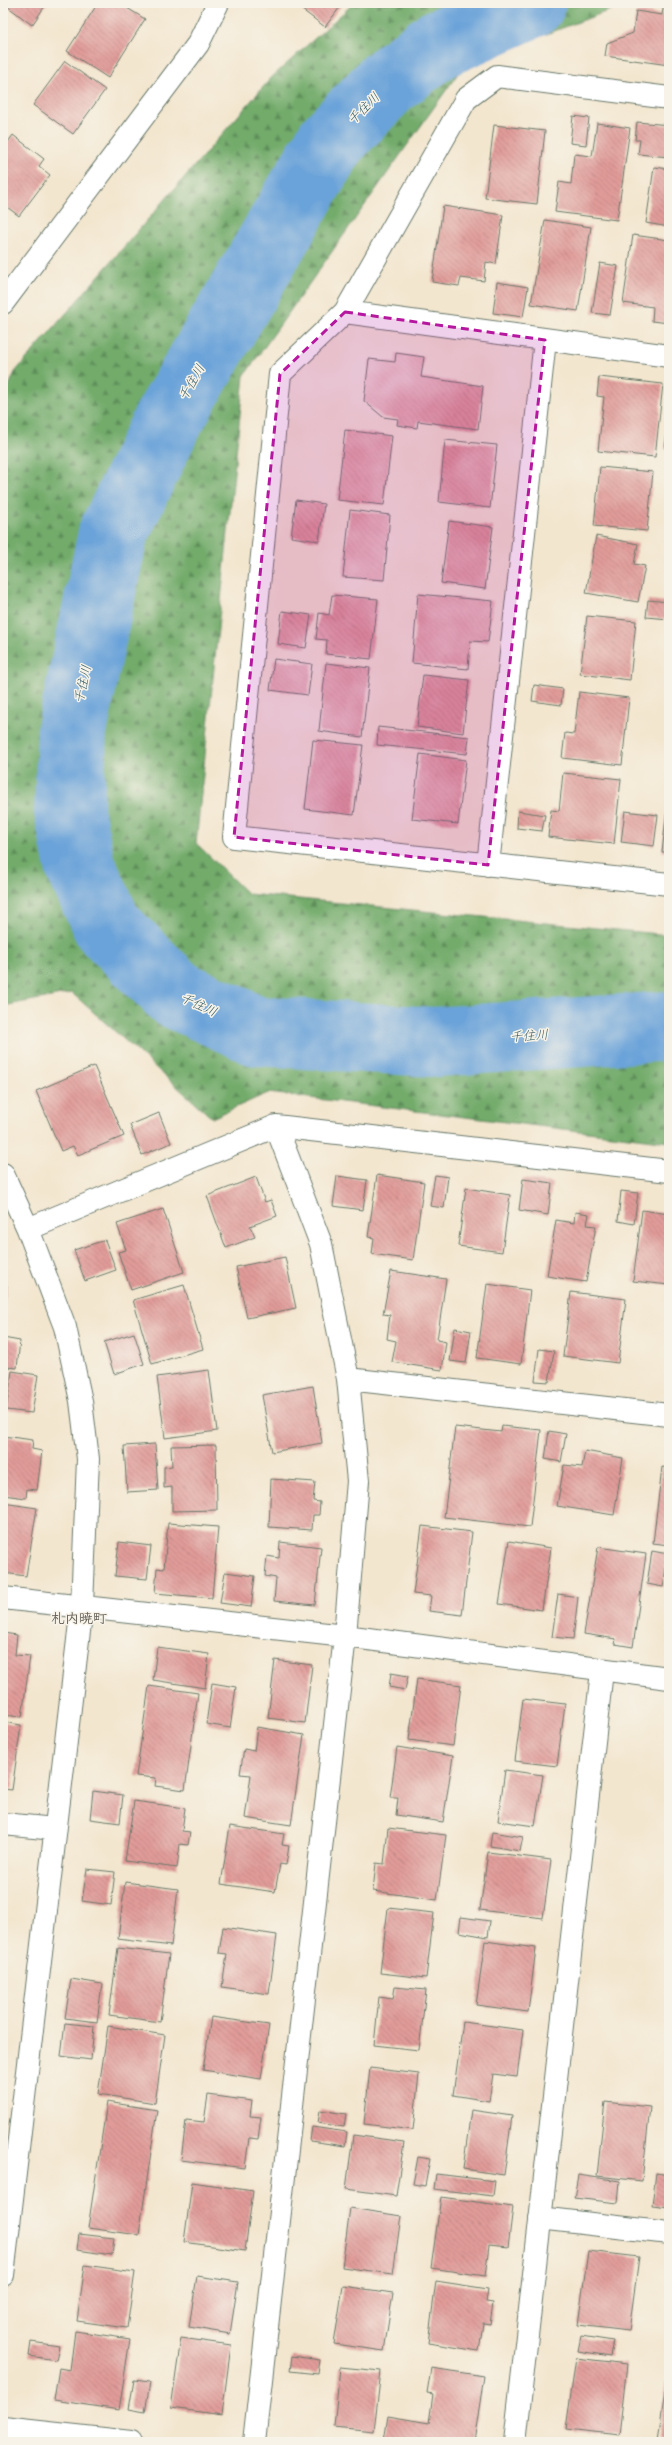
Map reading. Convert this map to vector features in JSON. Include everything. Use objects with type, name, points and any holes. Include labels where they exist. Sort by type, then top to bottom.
[{"type":"street","points":[[3,303],[198,44],[218,3]]},
{"type":"street","points":[[669,98],[498,76],[466,99],[345,312],[280,374],[234,837],[669,884]]},
{"type":"street","points":[[345,312],[669,356]]},
{"type":"street","points":[[488,865],[545,340]]},
{"type":"street","points":[[254,2442],[345,1636],[358,1481],[348,1379],[321,1244],[276,1126]]},
{"type":"street","points":[[28,1230],[276,1126],[669,1171]]},
{"type":"street","points":[[3,1174],[28,1230],[65,1328],[82,1401],[88,1459],[82,1606],[3,2275]]},
{"type":"street","points":[[348,1379],[669,1414]]},
{"type":"street","points":[[3,1598],[345,1636],[602,1671],[669,1678]]},
{"type":"street","points":[[514,2442],[602,1671]]},
{"type":"street","points":[[3,1824],[55,1829]]},
{"type":"street","points":[[540,2218],[669,2233]]},
{"type":"street","points":[[3,2428],[131,2442]]},
{"type":"highlighted area","points":[[345,312],[545,340],[488,865],[234,837],[280,374]]},
{"type":"green space","points":[[354,3],[629,3],[464,65],[244,376],[196,843],[248,894],[669,935],[669,1142],[268,1093],[212,1118],[72,993],[3,1006],[3,400],[15,372],[271,78]]},
{"type":"building","points":[[3,3],[47,3],[32,25]]},
{"type":"building","points":[[98,3],[119,3],[145,19],[108,78],[67,51]]},
{"type":"building","points":[[293,3],[343,3],[325,27]]},
{"type":"building","points":[[664,3],[669,3],[669,65],[605,56],[607,43],[633,33],[636,11],[662,15]]},
{"type":"building","points":[[3,45],[7,49],[3,54]]},
{"type":"building","points":[[65,61],[105,90],[73,134],[33,105]]},
{"type":"building","points":[[573,116],[589,118],[586,145],[570,143]]},
{"type":"building","points":[[637,122],[669,125],[669,157],[638,154],[640,140],[635,140]]},
{"type":"building","points":[[597,123],[630,128],[617,220],[555,212],[559,182],[571,184],[574,154],[592,156]]},
{"type":"building","points":[[494,125],[545,131],[537,204],[485,198]]},
{"type":"building","points":[[13,135],[44,159],[39,166],[50,175],[19,216],[3,204],[3,149]]},
{"type":"building","points":[[654,167],[669,169],[669,227],[646,223]]},
{"type":"building","points":[[443,206],[503,215],[496,264],[486,262],[484,281],[461,278],[459,286],[432,282]]},
{"type":"building","points":[[545,220],[591,227],[578,311],[531,304]]},
{"type":"building","points":[[633,235],[669,240],[669,323],[652,321],[653,307],[623,303]]},
{"type":"building","points":[[600,263],[618,266],[610,315],[592,313]]},
{"type":"building","points":[[497,282],[528,287],[523,317],[493,313]]},
{"type":"building","points":[[396,353],[424,357],[421,377],[483,386],[478,429],[418,421],[417,428],[397,425],[398,419],[383,417],[364,401],[369,359],[395,362]]},
{"type":"building","points":[[599,377],[663,384],[655,457],[598,451],[604,397],[597,396]]},
{"type":"building","points":[[669,422],[669,450],[665,449]]},
{"type":"building","points":[[345,430],[392,436],[384,505],[337,500]]},
{"type":"building","points":[[445,440],[497,445],[490,508],[439,502]]},
{"type":"building","points":[[600,467],[653,472],[647,531],[594,526]]},
{"type":"building","points":[[296,500],[324,504],[319,541],[291,537]]},
{"type":"building","points":[[350,510],[390,515],[384,580],[343,577]]},
{"type":"building","points":[[449,521],[493,527],[485,589],[441,583]]},
{"type":"building","points":[[596,536],[638,544],[634,564],[645,566],[638,602],[586,593]]},
{"type":"building","points":[[418,594],[493,601],[488,642],[470,641],[468,669],[412,663]]},
{"type":"building","points":[[332,595],[378,599],[371,659],[326,654],[327,640],[316,639],[319,613],[329,615]]},
{"type":"building","points":[[648,600],[669,602],[669,619],[646,617]]},
{"type":"building","points":[[282,611],[311,615],[306,648],[278,644]]},
{"type":"building","points":[[587,616],[636,621],[630,680],[580,674]]},
{"type":"building","points":[[274,659],[312,664],[308,695],[270,690]]},
{"type":"building","points":[[326,663],[370,668],[362,737],[319,731]]},
{"type":"building","points":[[423,675],[469,680],[463,733],[417,727]]},
{"type":"building","points":[[534,685],[563,689],[561,705],[532,701]]},
{"type":"building","points":[[579,692],[629,698],[622,765],[562,758],[565,733],[574,734]]},
{"type":"building","points":[[378,727],[469,737],[467,754],[377,745]]},
{"type":"building","points":[[313,740],[363,745],[354,815],[305,809]]},
{"type":"building","points":[[420,754],[466,760],[458,824],[412,819]]},
{"type":"building","points":[[563,773],[621,779],[614,844],[548,837],[551,810],[559,811]]},
{"type":"building","points":[[668,800],[669,852],[662,852]]},
{"type":"building","points":[[518,811],[545,815],[542,831],[517,828]]},
{"type":"building","points":[[625,811],[658,815],[654,846],[621,842]]},
{"type":"building","points":[[94,1066],[124,1136],[78,1155],[73,1146],[61,1151],[36,1091]]},
{"type":"building","points":[[159,1113],[171,1143],[142,1155],[130,1125]]},
{"type":"building","points":[[377,1175],[424,1182],[413,1260],[372,1254],[374,1238],[368,1237]]},
{"type":"building","points":[[435,1175],[448,1177],[444,1208],[430,1206]]},
{"type":"building","points":[[337,1176],[367,1180],[363,1210],[333,1206]]},
{"type":"building","points":[[256,1177],[265,1202],[271,1200],[277,1216],[250,1226],[255,1237],[226,1248],[207,1196]]},
{"type":"building","points":[[523,1179],[552,1183],[548,1215],[519,1210]]},
{"type":"building","points":[[466,1188],[510,1195],[502,1252],[458,1246]]},
{"type":"building","points":[[621,1191],[638,1193],[634,1224],[618,1221]]},
{"type":"building","points":[[163,1209],[184,1272],[131,1290],[118,1252],[126,1250],[117,1224]]},
{"type":"building","points":[[642,1210],[669,1214],[669,1285],[633,1281]]},
{"type":"building","points":[[575,1212],[589,1214],[587,1225],[596,1226],[586,1282],[547,1276],[556,1220],[574,1223]]},
{"type":"building","points":[[105,1240],[116,1270],[85,1281],[74,1250]]},
{"type":"building","points":[[285,1257],[296,1308],[247,1318],[236,1267]]},
{"type":"building","points":[[391,1271],[446,1279],[437,1340],[446,1342],[442,1370],[392,1362],[396,1341],[387,1339],[390,1315],[383,1314]]},
{"type":"building","points":[[487,1284],[530,1290],[521,1364],[477,1358]]},
{"type":"building","points":[[3,1285],[7,1285],[4,1304],[3,1304]]},
{"type":"building","points":[[184,1285],[203,1349],[152,1364],[133,1300]]},
{"type":"building","points":[[571,1292],[626,1299],[618,1363],[563,1356]]},
{"type":"building","points":[[455,1328],[471,1331],[466,1363],[450,1361]]},
{"type":"building","points":[[134,1333],[144,1364],[114,1374],[104,1342]]},
{"type":"building","points":[[3,1338],[20,1341],[17,1368],[7,1367],[4,1386]]},
{"type":"building","points":[[539,1349],[554,1351],[549,1382],[535,1381]]},
{"type":"building","points":[[209,1370],[217,1431],[165,1438],[157,1377]]},
{"type":"building","points":[[12,1371],[38,1375],[32,1413],[6,1410]]},
{"type":"building","points":[[313,1386],[322,1443],[272,1452],[262,1395]]},
{"type":"building","points":[[502,1426],[541,1430],[530,1527],[444,1517],[455,1427],[501,1432]]},
{"type":"building","points":[[549,1431],[566,1434],[561,1462],[545,1459]]},
{"type":"building","points":[[3,1436],[33,1440],[32,1449],[42,1451],[37,1490],[27,1489],[26,1498],[3,1495]]},
{"type":"building","points":[[155,1444],[158,1490],[127,1492],[124,1446]]},
{"type":"building","points":[[216,1445],[217,1510],[172,1511],[172,1487],[164,1488],[164,1467],[172,1466],[171,1446]]},
{"type":"building","points":[[585,1451],[623,1458],[614,1515],[557,1506],[564,1465],[582,1467]]},
{"type":"building","points":[[662,1467],[669,1468],[669,1545],[653,1543]]},
{"type":"building","points":[[271,1479],[315,1482],[313,1501],[320,1502],[319,1515],[313,1515],[312,1530],[269,1527]]},
{"type":"building","points":[[3,1503],[37,1508],[26,1576],[3,1573]]},
{"type":"building","points":[[168,1523],[218,1527],[212,1598],[155,1593],[157,1568],[164,1569]]},
{"type":"building","points":[[422,1526],[472,1532],[462,1615],[429,1611],[431,1596],[413,1594]]},
{"type":"building","points":[[509,1541],[551,1548],[542,1610],[499,1604]]},
{"type":"building","points":[[119,1542],[151,1546],[147,1579],[115,1576]]},
{"type":"building","points":[[280,1542],[321,1547],[315,1605],[274,1601],[276,1578],[265,1576],[267,1556],[279,1558]]},
{"type":"building","points":[[598,1547],[646,1554],[633,1647],[615,1644],[616,1639],[584,1634]]},
{"type":"building","points":[[652,1551],[668,1554],[663,1587],[647,1584]]},
{"type":"building","points":[[225,1572],[255,1576],[251,1607],[220,1603]]},
{"type":"building","points":[[558,1594],[578,1597],[573,1639],[552,1637]]},
{"type":"building","points":[[3,1633],[17,1635],[15,1655],[30,1656],[22,1717],[3,1715]]},
{"type":"building","points":[[157,1647],[209,1654],[205,1688],[153,1680]]},
{"type":"building","points":[[275,1660],[312,1665],[305,1723],[268,1718]]},
{"type":"building","points":[[391,1673],[408,1676],[405,1690],[389,1687]]},
{"type":"building","points":[[417,1679],[461,1685],[453,1746],[409,1740]]},
{"type":"building","points":[[212,1683],[236,1687],[230,1728],[206,1724]]},
{"type":"building","points":[[149,1686],[198,1693],[185,1790],[155,1786],[156,1778],[136,1776]]},
{"type":"building","points":[[523,1699],[565,1704],[557,1766],[515,1761]]},
{"type":"building","points":[[3,1722],[21,1725],[12,1790],[3,1789]]},
{"type":"building","points":[[257,1727],[304,1735],[291,1825],[245,1818],[251,1775],[240,1774],[244,1749],[254,1751]]},
{"type":"building","points":[[397,1747],[453,1756],[443,1822],[396,1815],[398,1798],[390,1798]]},
{"type":"building","points":[[505,1770],[543,1775],[535,1826],[498,1821]]},
{"type":"building","points":[[93,1791],[123,1795],[120,1823],[90,1819]]},
{"type":"building","points":[[134,1801],[185,1808],[182,1831],[190,1832],[188,1845],[180,1844],[177,1868],[125,1861]]},
{"type":"building","points":[[230,1826],[284,1834],[282,1845],[289,1846],[286,1865],[280,1864],[275,1892],[221,1884]]},
{"type":"building","points":[[388,1828],[446,1835],[437,1900],[373,1891],[376,1863],[384,1864]]},
{"type":"building","points":[[492,1832],[523,1837],[520,1851],[490,1846]]},
{"type":"building","points":[[488,1852],[551,1860],[543,1918],[480,1910]]},
{"type":"building","points":[[87,1869],[115,1872],[111,1905],[82,1901]]},
{"type":"building","points":[[125,1882],[178,1889],[171,1946],[118,1939]]},
{"type":"building","points":[[388,1908],[434,1913],[426,1978],[380,1973]]},
{"type":"building","points":[[461,1917],[490,1921],[488,1937],[459,1932]]},
{"type":"building","points":[[223,1927],[277,1935],[269,1994],[222,1987],[227,1954],[219,1953]]},
{"type":"building","points":[[485,1941],[536,1948],[528,2012],[476,2005]]},
{"type":"building","points":[[118,1948],[169,1954],[160,2022],[109,2015]]},
{"type":"building","points":[[71,1979],[102,1984],[97,2022],[65,2018]]},
{"type":"building","points":[[395,1987],[426,1990],[419,2050],[374,2045],[379,1997],[393,1999]]},
{"type":"building","points":[[211,2017],[269,2025],[261,2079],[203,2070]]},
{"type":"building","points":[[463,2022],[523,2030],[517,2077],[493,2074],[489,2101],[453,2095]]},
{"type":"building","points":[[65,2023],[94,2026],[91,2060],[61,2056]]},
{"type":"building","points":[[108,2026],[165,2035],[155,2103],[98,2094]]},
{"type":"building","points":[[370,2068],[419,2074],[413,2130],[364,2124]]},
{"type":"building","points":[[208,2095],[252,2101],[250,2116],[261,2117],[258,2139],[249,2138],[245,2168],[181,2160],[186,2120],[204,2122]]},
{"type":"building","points":[[107,2102],[157,2110],[139,2235],[88,2228]]},
{"type":"building","points":[[605,2102],[650,2107],[642,2181],[597,2176]]},
{"type":"building","points":[[320,2110],[346,2114],[344,2127],[318,2123]]},
{"type":"building","points":[[471,2110],[512,2116],[504,2175],[463,2169]]},
{"type":"building","points":[[312,2127],[347,2132],[345,2146],[310,2141]]},
{"type":"building","points":[[353,2135],[404,2142],[396,2196],[346,2189]]},
{"type":"building","points":[[418,2157],[430,2159],[425,2186],[413,2184]]},
{"type":"building","points":[[656,2173],[669,2175],[669,2207],[652,2205]]},
{"type":"building","points":[[436,2174],[495,2181],[493,2196],[434,2189]]},
{"type":"building","points":[[578,2175],[620,2181],[618,2203],[574,2198]]},
{"type":"building","points":[[192,2182],[253,2191],[245,2251],[184,2242]]},
{"type":"building","points":[[441,2197],[513,2207],[508,2247],[489,2245],[485,2276],[431,2268]]},
{"type":"building","points":[[350,2208],[401,2216],[393,2274],[342,2267]]},
{"type":"building","points":[[79,2234],[114,2238],[112,2255],[77,2250]]},
{"type":"building","points":[[588,2251],[639,2257],[629,2331],[578,2325]]},
{"type":"building","points":[[85,2265],[135,2272],[127,2328],[77,2321]]},
{"type":"building","points":[[197,2276],[238,2282],[230,2334],[189,2327]]},
{"type":"building","points":[[436,2281],[488,2289],[486,2302],[493,2303],[490,2324],[483,2323],[479,2351],[428,2343]]},
{"type":"building","points":[[343,2286],[393,2293],[384,2351],[334,2344]]},
{"type":"building","points":[[75,2331],[130,2339],[119,2410],[54,2400],[59,2368],[70,2370]]},
{"type":"building","points":[[581,2336],[613,2341],[610,2356],[578,2351]]},
{"type":"building","points":[[181,2338],[231,2345],[222,2415],[171,2408]]},
{"type":"building","points":[[31,2342],[59,2346],[56,2360],[29,2356]]},
{"type":"building","points":[[292,2356],[320,2360],[318,2374],[290,2371]]},
{"type":"building","points":[[576,2358],[627,2364],[619,2435],[566,2429]]},
{"type":"building","points":[[340,2367],[381,2371],[374,2431],[334,2427]]},
{"type":"building","points":[[431,2368],[484,2376],[474,2442],[384,2441],[388,2416],[429,2423],[433,2394],[427,2393]]},
{"type":"building","points":[[134,2380],[150,2382],[145,2412],[129,2409]]},
{"type":"building","points":[[667,2380],[669,2380],[669,2440],[658,2438]]},
{"type":"waterway","name":"千住川","points":[[531,3],[437,45],[388,82],[331,141],[167,422],[113,534],[72,730],[69,811],[80,865],[108,927],[176,994],[257,1031],[434,1042],[669,1026]]},
{"type":"district","name":"札内暁町","points":[[79,1617]]}]
